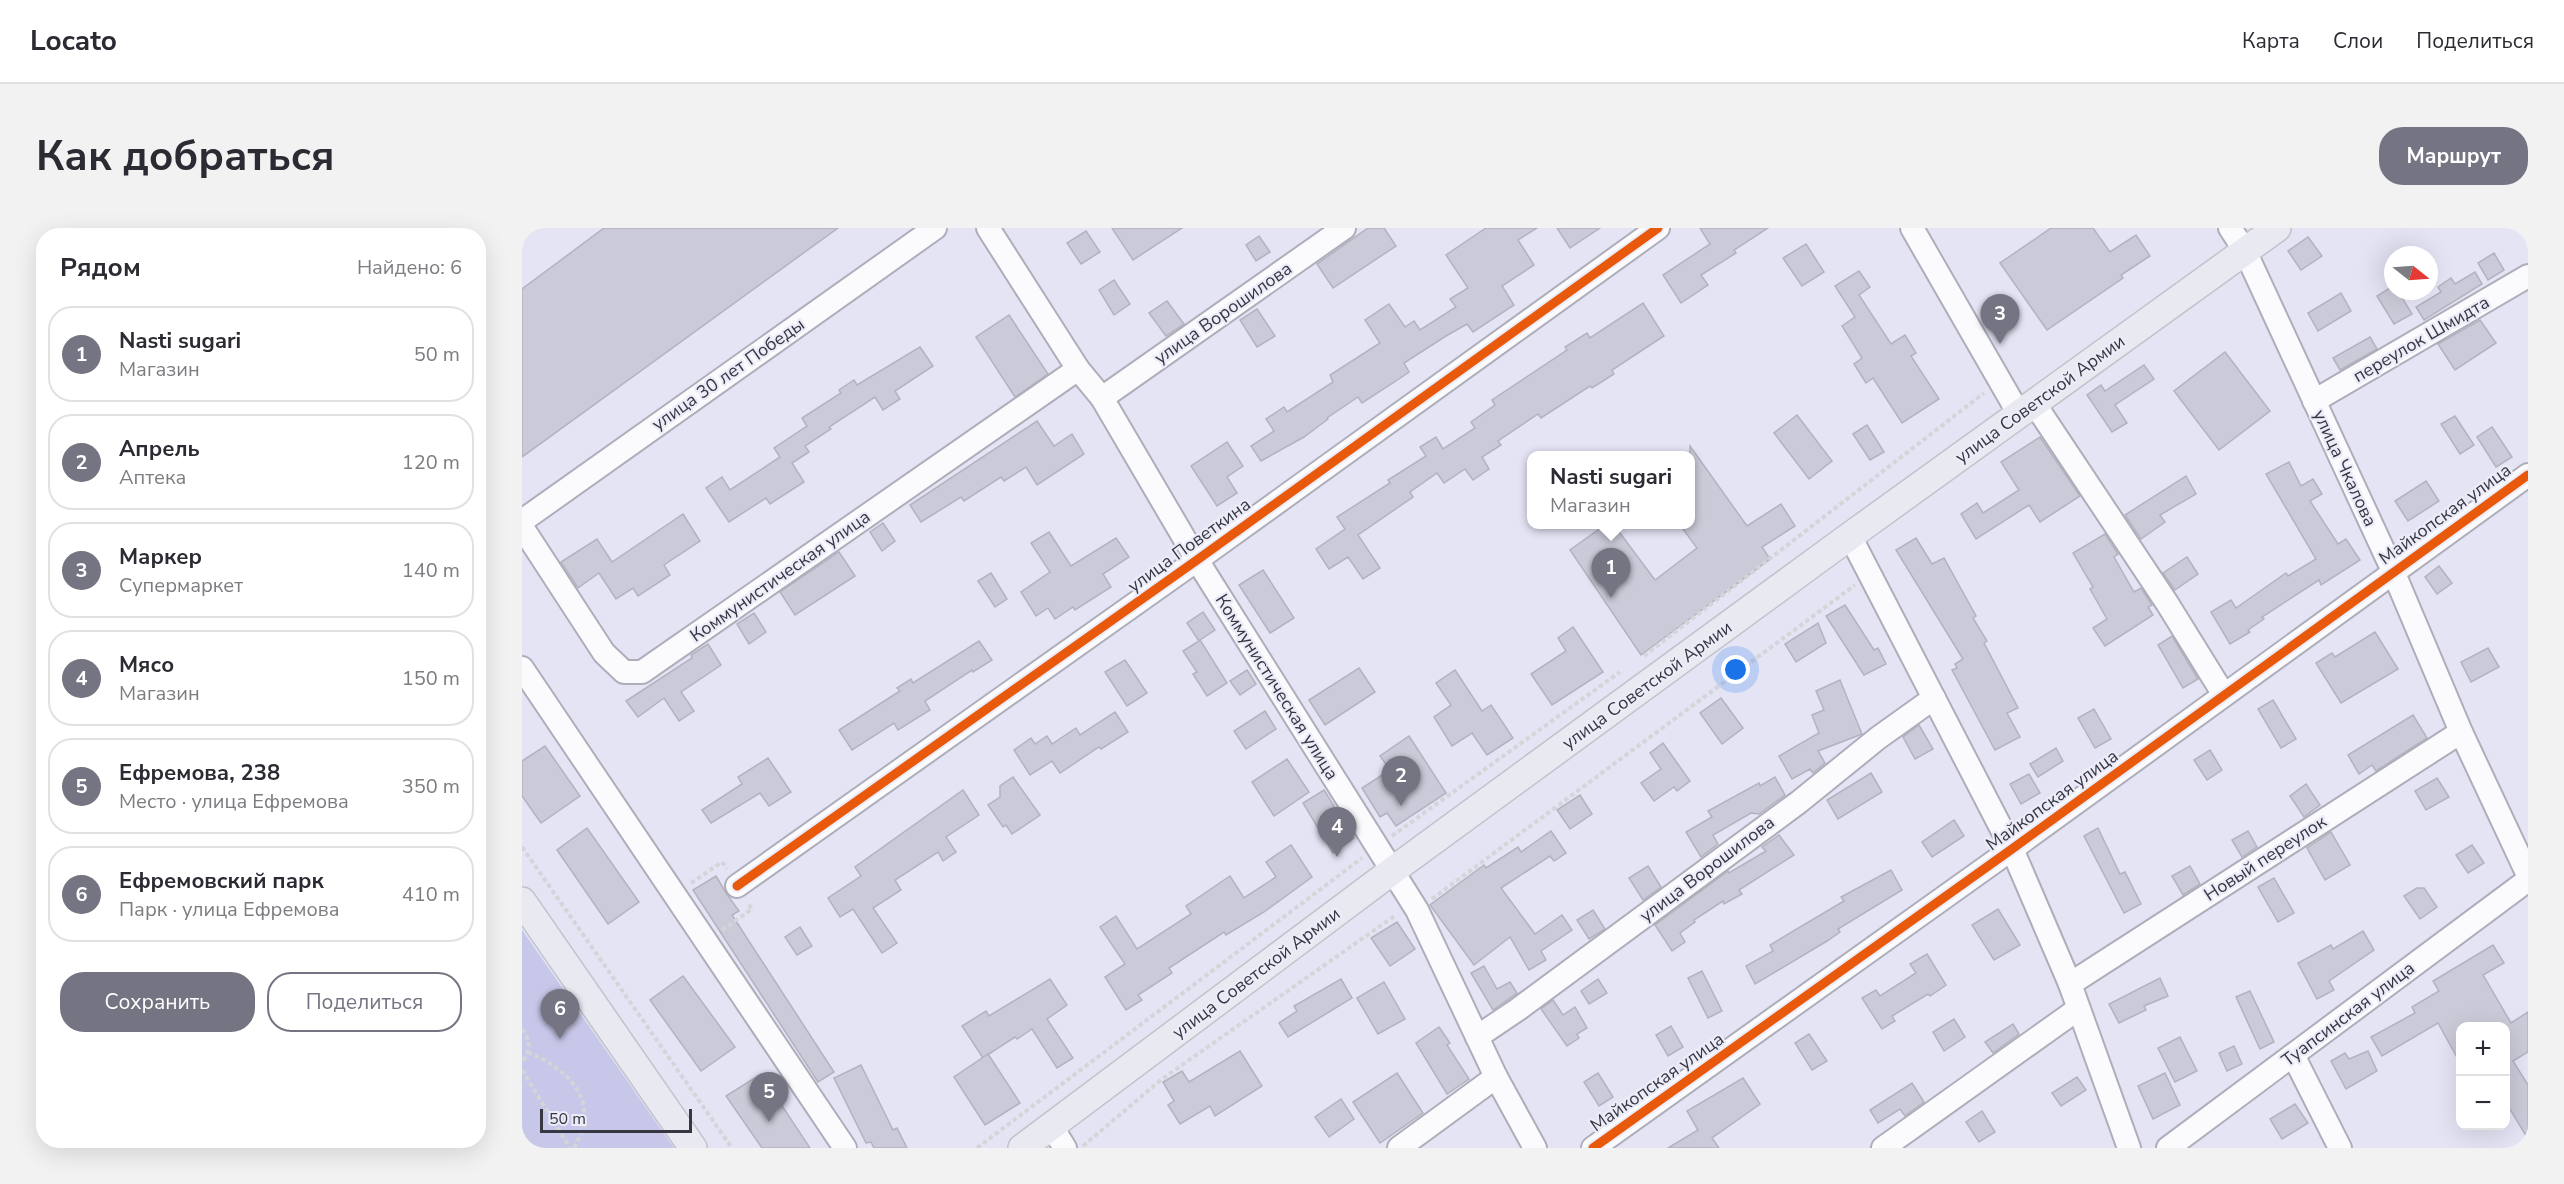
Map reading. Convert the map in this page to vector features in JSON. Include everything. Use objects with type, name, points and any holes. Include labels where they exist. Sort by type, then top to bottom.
[{"type":"main road","name":"улица Советской Армии","points":[[1022,1148],[1058,1137],[1392,872],[2277,228]]},
{"type":"main road","points":[[522,901],[693,1148]]},
{"type":"street","name":"улица 30 лет Победы","points":[[522,521],[935,228]]},
{"type":"street","name":"Коммунистическая улица","points":[[988,228],[1078,369],[1102,398],[1197,560],[1378,846],[1416,910],[1496,1077],[1535,1148]]},
{"type":"street","name":"улица Ворошилова","points":[[1102,398],[1344,228]]},
{"type":"street","name":"улица Поветкина","points":[[737,885],[1197,560],[1658,228]]},
{"type":"street","points":[[1912,228],[2000,381],[2027,408],[2167,603],[2224,695]]},
{"type":"street","name":"улица Чкалова","points":[[2230,228],[2245,251],[2393,572],[2461,732],[2528,877]]},
{"type":"street","name":"переулок Шмидта","points":[[2314,401],[2528,276]]},
{"type":"street","name":"Коммунистическая улица","points":[[522,527],[604,653],[624,672],[642,672],[1078,369]]},
{"type":"street","name":"Майкопская улица","points":[[1593,1148],[2012,849],[2528,475]]},
{"type":"street","points":[[1851,536],[2012,849],[2070,984],[2129,1148]]},
{"type":"street","points":[[522,668],[844,1148]]},
{"type":"street","name":"улица Ворошилова","points":[[1477,1037],[1517,1010],[1934,698]]},
{"type":"street","name":"Новый переулок","points":[[2070,984],[2461,732]]},
{"type":"street","name":"Туапсинская улица","points":[[2168,1148],[2528,877]]},
{"type":"street","points":[[1883,1148],[2078,1009]]},
{"type":"street","points":[[2293,1055],[2340,1148]]},
{"type":"street","points":[[1399,1148],[1496,1077]]},
{"type":"path","points":[[1640,658],[2000,381]]},
{"type":"path","points":[[1081,1148],[1162,1079],[1396,915],[1416,910],[1870,574]]},
{"type":"path","points":[[977,1148],[1378,846],[1630,665]]},
{"type":"path","points":[[522,847],[732,1148]]},
{"type":"path","points":[[522,1029],[528,1037],[528,1052],[522,1062]]},
{"type":"path","points":[[528,1052],[565,1072],[581,1096],[583,1121],[572,1148]]},
{"type":"path","points":[[522,1070],[572,1148]]},
{"type":"shaded area","points":[[522,930],[674,1148],[522,1148]]},
{"type":"building","points":[[604,228],[838,228],[522,457],[522,289]]},
{"type":"building","points":[[1112,228],[1182,228],[1133,260]]},
{"type":"building","points":[[1368,228],[1384,228],[1396,246],[1333,288],[1317,264]]},
{"type":"building","points":[[1486,228],[1537,228],[1518,240],[1534,265],[1502,286],[1514,305],[1473,332],[1467,324],[1446,336],[1404,363],[1409,372],[1396,381],[1362,403],[1358,397],[1304,437],[1261,461],[1251,446],[1274,431],[1266,419],[1284,407],[1287,412],[1333,382],[1330,375],[1380,343],[1365,320],[1389,304],[1405,327],[1414,321],[1420,330],[1456,307],[1450,299],[1468,288],[1446,255]]},
{"type":"building","points":[[1557,228],[1600,228],[1570,248]]},
{"type":"building","points":[[1700,228],[1768,228],[1734,250],[1736,253],[1701,275],[1708,285],[1681,303],[1663,275],[1710,244]]},
{"type":"building","points":[[2051,228],[2093,228],[2110,252],[2136,235],[2150,256],[2121,275],[2123,278],[2047,330],[2000,263]]},
{"type":"building","points":[[1086,231],[1100,252],[1081,264],[1067,243]]},
{"type":"building","points":[[1259,236],[1270,252],[1256,261],[1246,245]]},
{"type":"building","points":[[2308,237],[2322,256],[2301,270],[2288,251]]},
{"type":"building","points":[[1806,244],[1824,272],[1802,286],[1783,258]]},
{"type":"building","points":[[2494,253],[2504,270],[2488,280],[2478,263]]},
{"type":"building","points":[[1859,271],[1870,287],[1859,295],[1891,344],[1905,335],[1916,353],[1911,356],[1939,399],[1902,423],[1873,378],[1866,383],[1854,364],[1862,358],[1842,326],[1855,317],[1835,286]]},
{"type":"building","points":[[2475,272],[2482,284],[2424,320],[2416,307],[2428,300],[2438,300],[2438,294],[2441,292],[2438,287],[2451,278],[2455,284]]},
{"type":"building","points":[[1114,280],[1130,304],[1114,315],[1099,290]]},
{"type":"building","points":[[2384,292],[2384,300],[2403,300],[2412,314],[2394,324],[2377,296]]},
{"type":"building","points":[[2341,293],[2351,311],[2318,331],[2308,313]]},
{"type":"building","points":[[1167,301],[1184,324],[1166,336],[1149,313]]},
{"type":"building","points":[[1643,303],[1664,336],[1612,370],[1614,374],[1592,388],[1590,386],[1541,418],[1538,414],[1498,441],[1501,445],[1482,457],[1489,469],[1473,480],[1465,469],[1444,483],[1437,473],[1410,492],[1413,497],[1358,535],[1380,568],[1363,579],[1348,557],[1329,569],[1316,549],[1345,529],[1337,517],[1390,483],[1388,480],[1426,456],[1420,447],[1436,437],[1443,449],[1475,428],[1471,422],[1495,405],[1492,400],[1567,350],[1565,347],[1587,333],[1590,338]]},
{"type":"building","points":[[1257,309],[1275,336],[1257,347],[1240,320]]},
{"type":"building","points":[[1009,315],[1048,374],[1015,397],[976,337]]},
{"type":"building","points":[[2480,320],[2496,343],[2455,370],[2438,344]]},
{"type":"building","points":[[2370,337],[2377,349],[2340,370],[2333,358]]},
{"type":"building","points":[[920,347],[933,366],[895,391],[900,399],[883,410],[875,397],[829,427],[831,429],[805,446],[809,452],[792,463],[804,482],[770,504],[766,498],[729,522],[706,488],[722,477],[730,490],[780,457],[774,448],[807,426],[802,418],[841,393],[839,390],[854,380],[857,385]]},
{"type":"building","points":[[2225,352],[2270,411],[2219,450],[2174,391]]},
{"type":"building","points":[[2144,365],[2154,379],[2115,405],[2127,423],[2112,432],[2087,395],[2101,385],[2105,391]]},
{"type":"building","points":[[1797,415],[1832,461],[1809,479],[1774,433]]},
{"type":"building","points":[[2455,416],[2474,445],[2460,454],[2441,424]]},
{"type":"building","points":[[1037,421],[1054,446],[1072,434],[1084,454],[1037,485],[1026,467],[1004,481],[1001,477],[964,501],[961,497],[921,522],[910,505]]},
{"type":"building","points":[[1867,425],[1884,452],[1870,460],[1853,434]]},
{"type":"building","points":[[2492,427],[2512,457],[2496,467],[2477,437]]},
{"type":"building","points":[[2040,437],[2080,496],[2040,522],[2029,505],[1976,539],[1961,514],[1977,503],[1983,513],[2019,490],[2001,462]]},
{"type":"building","points":[[1227,442],[1243,466],[1227,477],[1237,493],[1217,506],[1191,466]]},
{"type":"building","points":[[1695,453],[1747,526],[1781,504],[1795,526],[1762,547],[1770,559],[1641,655],[1570,550],[1599,529],[1617,529],[1655,580],[1697,548],[1683,529],[1695,529]]},
{"type":"building","points":[[2289,462],[2301,486],[2313,479],[2322,494],[2310,501],[2338,544],[2346,539],[2360,560],[2321,585],[2319,580],[2262,617],[2264,619],[2248,630],[2250,632],[2230,644],[2211,612],[2231,600],[2236,608],[2286,573],[2288,576],[2316,559],[2266,474]]},
{"type":"building","points":[[2186,476],[2196,494],[2160,515],[2165,522],[2141,539],[2125,515]]},
{"type":"building","points":[[2426,481],[2439,501],[2408,521],[2395,501]]},
{"type":"building","points":[[683,514],[700,541],[664,565],[670,575],[638,596],[633,588],[616,599],[599,573],[578,588],[561,562],[597,539],[612,562]]},
{"type":"building","points":[[883,523],[895,541],[882,551],[870,532]]},
{"type":"building","points":[[1049,532],[1071,566],[1116,538],[1129,557],[1103,574],[1111,587],[1075,610],[1073,607],[1055,619],[1048,608],[1036,616],[1021,592],[1050,572],[1031,543]]},
{"type":"building","points":[[2105,534],[2118,554],[2114,557],[2134,592],[2141,588],[2152,605],[2148,607],[2153,615],[2105,646],[2093,628],[2107,619],[2090,589],[2093,587],[2073,553]]},
{"type":"building","points":[[1916,538],[1932,564],[1944,558],[1976,616],[1973,618],[1987,641],[1984,643],[2018,708],[2007,713],[2020,737],[1995,750],[1952,670],[1957,668],[1955,664],[1963,659],[1896,550]]},
{"type":"building","points":[[839,552],[855,576],[795,615],[780,592]]},
{"type":"building","points":[[2187,557],[2198,574],[2175,590],[2163,573]]},
{"type":"building","points":[[2439,566],[2452,583],[2437,594],[2425,577]]},
{"type":"building","points":[[1263,570],[1294,618],[1270,633],[1239,585]]},
{"type":"building","points":[[991,573],[1007,599],[995,607],[978,581]]},
{"type":"building","points":[[1845,605],[1874,650],[1878,648],[1886,664],[1864,675],[1826,616]]},
{"type":"building","points":[[1203,612],[1215,630],[1200,640],[1227,683],[1207,696],[1193,674],[1197,672],[1183,651],[1199,641],[1187,623]]},
{"type":"building","points":[[754,613],[766,632],[749,644],[737,624]]},
{"type":"building","points":[[1818,623],[1826,643],[1796,662],[1785,644]]},
{"type":"building","points":[[1573,627],[1603,672],[1552,705],[1531,674],[1566,651],[1558,638]]},
{"type":"building","points":[[2375,632],[2398,669],[2341,703],[2316,663],[2332,653],[2335,657]]},
{"type":"building","points":[[2172,636],[2198,679],[2183,688],[2158,645]]},
{"type":"building","points":[[979,641],[992,660],[973,672],[972,670],[925,701],[930,710],[898,730],[894,723],[852,750],[839,730],[900,691],[897,688],[911,679],[913,683]]},
{"type":"building","points":[[708,644],[721,665],[681,692],[694,711],[679,721],[664,698],[638,717],[626,701],[692,658],[691,655]]},
{"type":"building","points":[[2488,648],[2499,667],[2471,682],[2461,662]]},
{"type":"building","points":[[1125,660],[1147,693],[1127,706],[1105,672]]},
{"type":"building","points":[[1359,668],[1375,692],[1325,725],[1309,700]]},
{"type":"building","points":[[1247,670],[1256,684],[1240,695],[1230,681]]},
{"type":"building","points":[[1455,670],[1482,711],[1491,705],[1513,738],[1487,755],[1472,733],[1452,746],[1434,717],[1451,705],[1436,683]]},
{"type":"building","points":[[1840,680],[1862,734],[1818,751],[1825,763],[1813,773],[1810,769],[1792,779],[1779,756],[1819,733],[1812,715],[1824,710],[1816,691]]},
{"type":"building","points":[[1721,698],[1743,728],[1722,744],[1700,713]]},
{"type":"building","points":[[2273,700],[2296,739],[2281,748],[2258,709]]},
{"type":"building","points":[[2094,709],[2111,739],[2095,748],[2078,718]]},
{"type":"building","points":[[1265,711],[1276,729],[1246,749],[1234,731]]},
{"type":"building","points":[[1115,712],[1128,732],[1101,749],[1099,747],[1060,773],[1052,761],[1030,775],[1014,750],[1031,738],[1035,744],[1047,736],[1052,744],[1076,728],[1080,735]]},
{"type":"building","points":[[2413,715],[2427,738],[2376,771],[2372,765],[2359,774],[2348,755]]},
{"type":"building","points":[[1919,725],[1933,749],[1915,759],[1903,737]]},
{"type":"building","points":[[1409,736],[1446,793],[1396,826],[1387,813],[1380,817],[1362,788],[1390,770],[1380,756]]},
{"type":"building","points":[[1663,743],[1690,781],[1677,791],[1674,787],[1654,801],[1641,783],[1661,769],[1650,753]]},
{"type":"building","points":[[545,746],[580,796],[541,823],[522,796],[522,761]]},
{"type":"building","points":[[2056,748],[2063,761],[2038,777],[2030,764]]},
{"type":"building","points":[[2210,750],[2222,770],[2207,780],[2194,760]]},
{"type":"building","points":[[768,758],[791,792],[769,806],[760,793],[711,823],[702,810],[742,784],[738,777]]},
{"type":"building","points":[[1287,759],[1309,792],[1274,816],[1252,782]]},
{"type":"building","points":[[1871,773],[1882,792],[1838,819],[1827,800]]},
{"type":"building","points":[[2029,774],[2040,793],[2021,804],[2010,784]]},
{"type":"building","points":[[1013,777],[1040,815],[1012,834],[1006,825],[1003,827],[988,805],[1000,797],[1000,786]]},
{"type":"building","points":[[1775,777],[1785,795],[1759,814],[1751,813],[1713,835],[1718,844],[1701,857],[1686,832],[1712,817],[1708,811],[1759,783],[1760,786]]},
{"type":"building","points":[[2437,778],[2449,797],[2426,810],[2415,791]]},
{"type":"building","points":[[2306,784],[2320,805],[2304,817],[2290,796]]},
{"type":"building","points":[[963,790],[979,815],[946,837],[956,852],[943,861],[938,852],[895,880],[901,890],[873,908],[897,943],[882,953],[853,909],[840,917],[828,898],[861,876],[855,867]]},
{"type":"building","points":[[1324,790],[1354,838],[1333,853],[1303,803]]},
{"type":"building","points":[[1580,795],[1592,814],[1570,829],[1557,810]]},
{"type":"building","points":[[1954,820],[1964,836],[1932,857],[1922,842]]},
{"type":"building","points":[[587,828],[639,902],[608,924],[557,850]]},
{"type":"building","points":[[2098,828],[2120,874],[2125,872],[2141,904],[2124,913],[2084,836]]},
{"type":"building","points":[[1551,831],[1566,853],[1554,861],[1550,856],[1501,888],[1535,934],[1562,915],[1572,930],[1541,951],[1546,960],[1529,970],[1510,937],[1474,965],[1430,905],[1484,865],[1486,868],[1518,847],[1521,852]]},
{"type":"building","points":[[2248,831],[2257,847],[2242,857],[2232,840]]},
{"type":"building","points":[[2331,832],[2350,865],[2325,880],[2307,848]]},
{"type":"building","points":[[1779,835],[1794,855],[1739,890],[1742,894],[1724,904],[1723,901],[1694,920],[1695,922],[1680,933],[1685,942],[1672,951],[1655,925],[1728,871],[1729,873],[1766,851],[1762,847]]},
{"type":"building","points":[[1291,845],[1312,877],[1264,912],[1226,935],[1224,932],[1169,968],[1172,973],[1138,995],[1142,1000],[1126,1010],[1105,977],[1125,964],[1100,927],[1116,916],[1137,949],[1191,914],[1186,906],[1230,876],[1244,898],[1276,877],[1266,862]]},
{"type":"building","points":[[2472,845],[2484,863],[2468,873],[2456,855]]},
{"type":"building","points":[[1648,866],[1661,887],[1643,900],[1629,878]]},
{"type":"building","points":[[2190,866],[2200,884],[2183,895],[2172,876]]},
{"type":"building","points":[[1891,870],[1902,890],[1838,929],[1840,932],[1827,941],[1755,984],[1746,966],[1773,951],[1770,945],[1844,901],[1841,897]]},
{"type":"building","points":[[716,876],[739,911],[732,915],[834,1072],[818,1082],[693,890]]},
{"type":"building","points":[[2274,878],[2294,913],[2278,922],[2258,887]]},
{"type":"building","points":[[2417,888],[2424,888],[2437,907],[2420,919],[2404,896]]},
{"type":"building","points":[[1998,909],[2020,945],[1994,960],[1972,925]]},
{"type":"building","points":[[1593,910],[1605,929],[1589,939],[1577,920]]},
{"type":"building","points":[[1397,922],[1415,949],[1390,966],[1371,938]]},
{"type":"building","points":[[800,927],[812,946],[797,955],[785,937]]},
{"type":"building","points":[[2363,931],[2374,950],[2329,981],[2334,990],[2317,999],[2298,963],[2331,945],[2333,949]]},
{"type":"building","points":[[2493,945],[2504,963],[2483,975],[2511,1023],[2528,1012],[2528,1052],[2513,1061],[2528,1085],[2528,1139],[2510,1109],[2510,1022],[2456,1022],[2456,1056],[2438,1023],[2382,1056],[2371,1037],[2415,1013],[2412,1007],[2439,991],[2433,981]]},
{"type":"building","points":[[1927,954],[1946,985],[1892,1016],[1895,1021],[1882,1029],[1862,998],[1876,990],[1880,996],[1916,973],[1910,964]]},
{"type":"building","points":[[1484,966],[1497,989],[1510,982],[1517,993],[1493,1010],[1471,973]]},
{"type":"building","points":[[1702,971],[1722,1011],[1708,1018],[1688,978]]},
{"type":"building","points":[[683,976],[735,1047],[701,1071],[650,1000]]},
{"type":"building","points":[[2160,978],[2168,996],[2144,1006],[2146,1010],[2119,1023],[2109,1004]]},
{"type":"building","points":[[1050,979],[1067,1005],[1047,1019],[1073,1058],[1057,1068],[1032,1029],[983,1058],[962,1026],[986,1011],[989,1016]]},
{"type":"building","points":[[1341,979],[1352,998],[1288,1037],[1279,1023],[1297,1011],[1294,1006]]},
{"type":"building","points":[[1598,979],[1607,993],[1589,1004],[1581,991]]},
{"type":"building","points":[[1384,982],[1405,1019],[1378,1034],[1357,998]]},
{"type":"building","points":[[2250,991],[2274,1042],[2260,1049],[2236,997]]},
{"type":"building","points":[[1553,1000],[1563,1015],[1575,1007],[1587,1028],[1577,1034],[1579,1038],[1567,1046],[1541,1009]]},
{"type":"building","points":[[1954,1019],[1965,1037],[1944,1051],[1933,1032]]},
{"type":"building","points":[[2013,1024],[2019,1034],[1993,1053],[1985,1042]]},
{"type":"building","points":[[1671,1026],[1683,1047],[1668,1056],[1656,1035]]},
{"type":"building","points":[[1439,1027],[1450,1043],[1447,1045],[1469,1079],[1447,1094],[1416,1043]]},
{"type":"building","points":[[1809,1034],[1827,1061],[1812,1070],[1795,1043]]},
{"type":"building","points":[[2180,1037],[2197,1071],[2175,1082],[2158,1048]]},
{"type":"building","points":[[2234,1046],[2242,1064],[2227,1071],[2219,1053]]},
{"type":"building","points":[[1240,1051],[1262,1086],[1215,1116],[1210,1106],[1180,1124],[1168,1105],[1174,1101],[1163,1082],[1182,1071],[1189,1082]]},
{"type":"building","points":[[2368,1051],[2377,1071],[2346,1089],[2331,1061],[2345,1053],[2349,1059]]},
{"type":"building","points":[[988,1054],[1020,1103],[985,1125],[954,1077]]},
{"type":"building","points":[[861,1065],[893,1130],[897,1128],[907,1148],[874,1148],[871,1142],[866,1143],[834,1078]]},
{"type":"building","points":[[1397,1073],[1423,1113],[1380,1143],[1353,1102]]},
{"type":"building","points":[[1598,1073],[1613,1097],[1599,1106],[1584,1082]]},
{"type":"building","points":[[2165,1073],[2180,1105],[2153,1119],[2138,1086]]},
{"type":"building","points":[[761,1074],[810,1148],[762,1148],[726,1096]]},
{"type":"building","points":[[2077,1077],[2086,1090],[2061,1106],[2052,1093]]},
{"type":"building","points":[[1743,1078],[1760,1104],[1712,1138],[1719,1148],[1668,1148],[1698,1130],[1687,1111]]},
{"type":"building","points":[[1912,1083],[1924,1102],[1905,1116],[1900,1109],[1878,1123],[1870,1110]]},
{"type":"building","points":[[1341,1099],[1354,1119],[1329,1137],[1315,1117]]},
{"type":"building","points":[[2295,1104],[2308,1123],[2282,1139],[2270,1119]]},
{"type":"building","points":[[1982,1111],[1995,1132],[1979,1142],[1966,1122]]},
{"type":"cycle path","points":[[737,886],[1197,560],[1658,228]]},
{"type":"cycle path","points":[[1593,1148],[2012,849],[2528,475]]},
{"type":"place","name":"Маркер","points":[[2000,344]]},
{"type":"place","name":"Nasti sugari","points":[[1611,598]]},
{"type":"place","name":"Апрель","points":[[1401,806]]},
{"type":"place","name":"Мясо","points":[[1337,857]]},
{"type":"place","name":"Ефремовский парк","points":[[560,1039]]},
{"type":"place","name":"Ефремова, 238","points":[[769,1122]]}]
